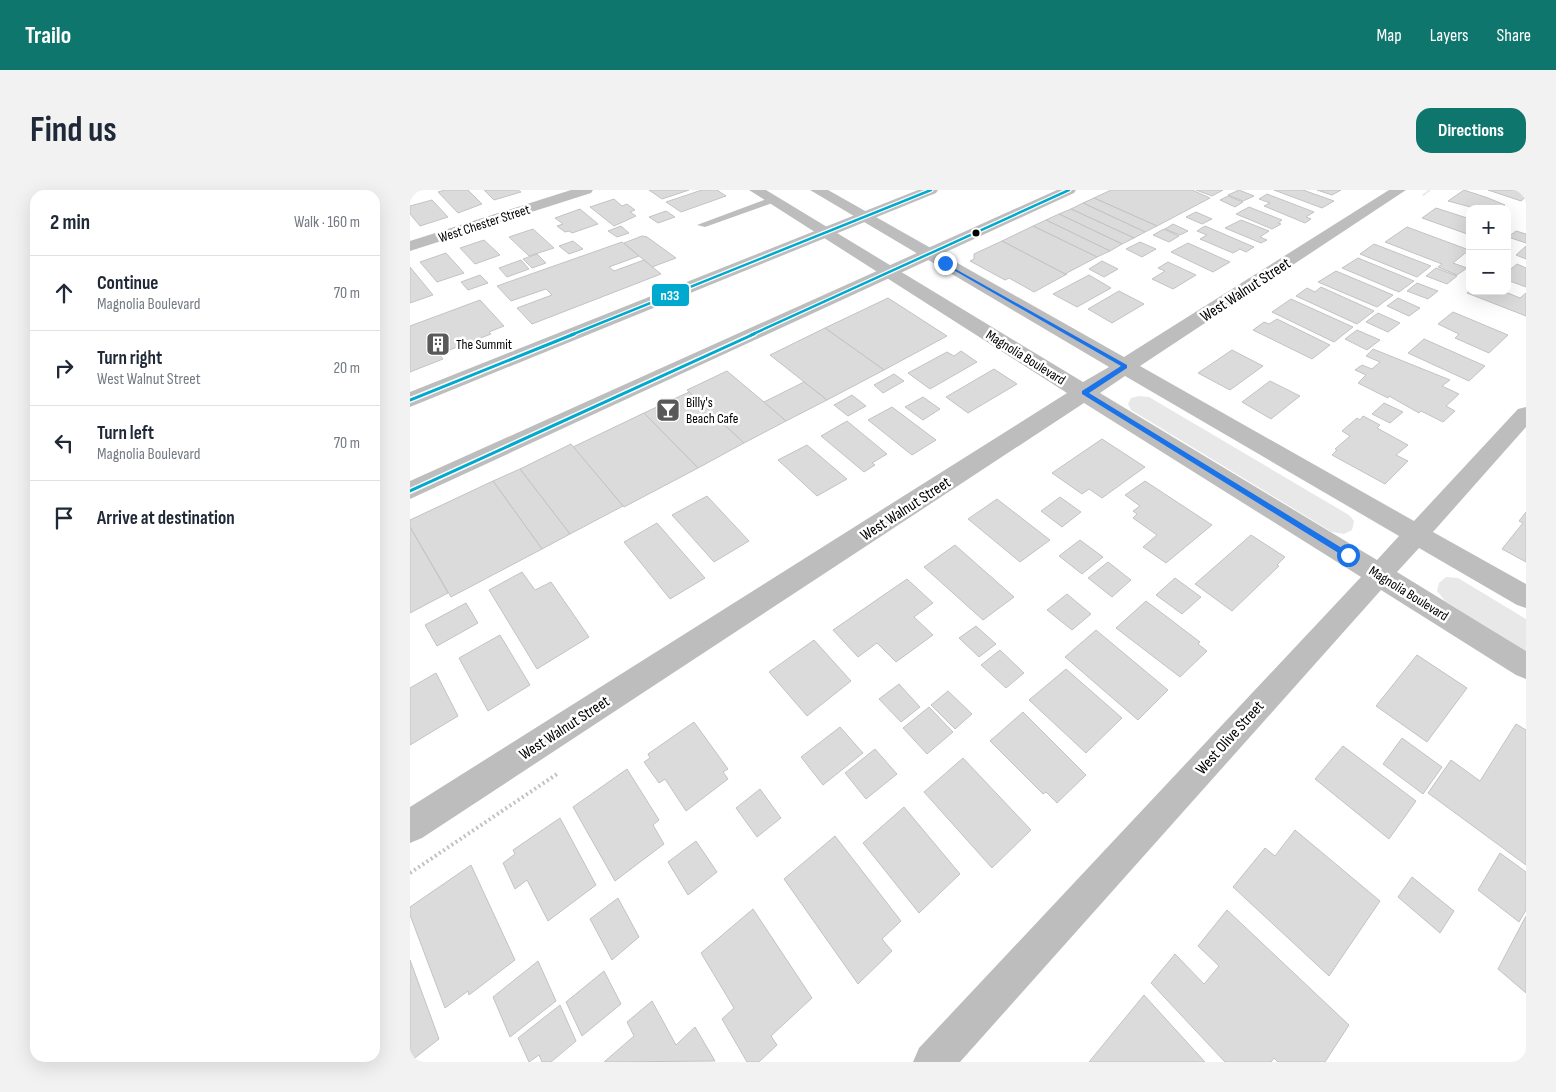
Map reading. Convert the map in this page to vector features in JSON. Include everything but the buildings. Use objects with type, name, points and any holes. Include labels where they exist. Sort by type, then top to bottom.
[{"type":"main road","name":"West Chester Street","points":[[410,246],[586,190]]},
{"type":"main road","name":"Magnolia Boulevard","points":[[756,190],[1526,666]]},
{"type":"main road","points":[[817,190],[1526,596]]},
{"type":"main road","points":[[410,400],[931,190]]},
{"type":"main road","points":[[410,491],[1069,190]]},
{"type":"main road","name":"West Walnut Street","points":[[410,826],[1399,190]]},
{"type":"main road","name":"West Olive Street","points":[[932,1062],[1526,414]]},
{"type":"lane","points":[[702,225],[772,200]]},
{"type":"shaded area","points":[[1139,396],[1149,397],[1349,515],[1354,521],[1352,530],[1344,534],[1332,532],[1131,410],[1128,404],[1131,398]]},
{"type":"shaded area","points":[[1446,577],[1458,578],[1526,619],[1526,651],[1445,601],[1437,591],[1439,583]]},
{"type":"transit line","name":"n33","points":[[410,400],[931,190]]},
{"type":"transit line","name":"n33","points":[[410,491],[1069,190]]},
{"type":"place","name":"The Summit","points":[[438,344]]},
{"type":"place","name":"Billy's Beach Cafe","points":[[668,410]]},
{"type":"route","points":[[945,263],[1125,366],[1084,393],[1348,555]]}]
